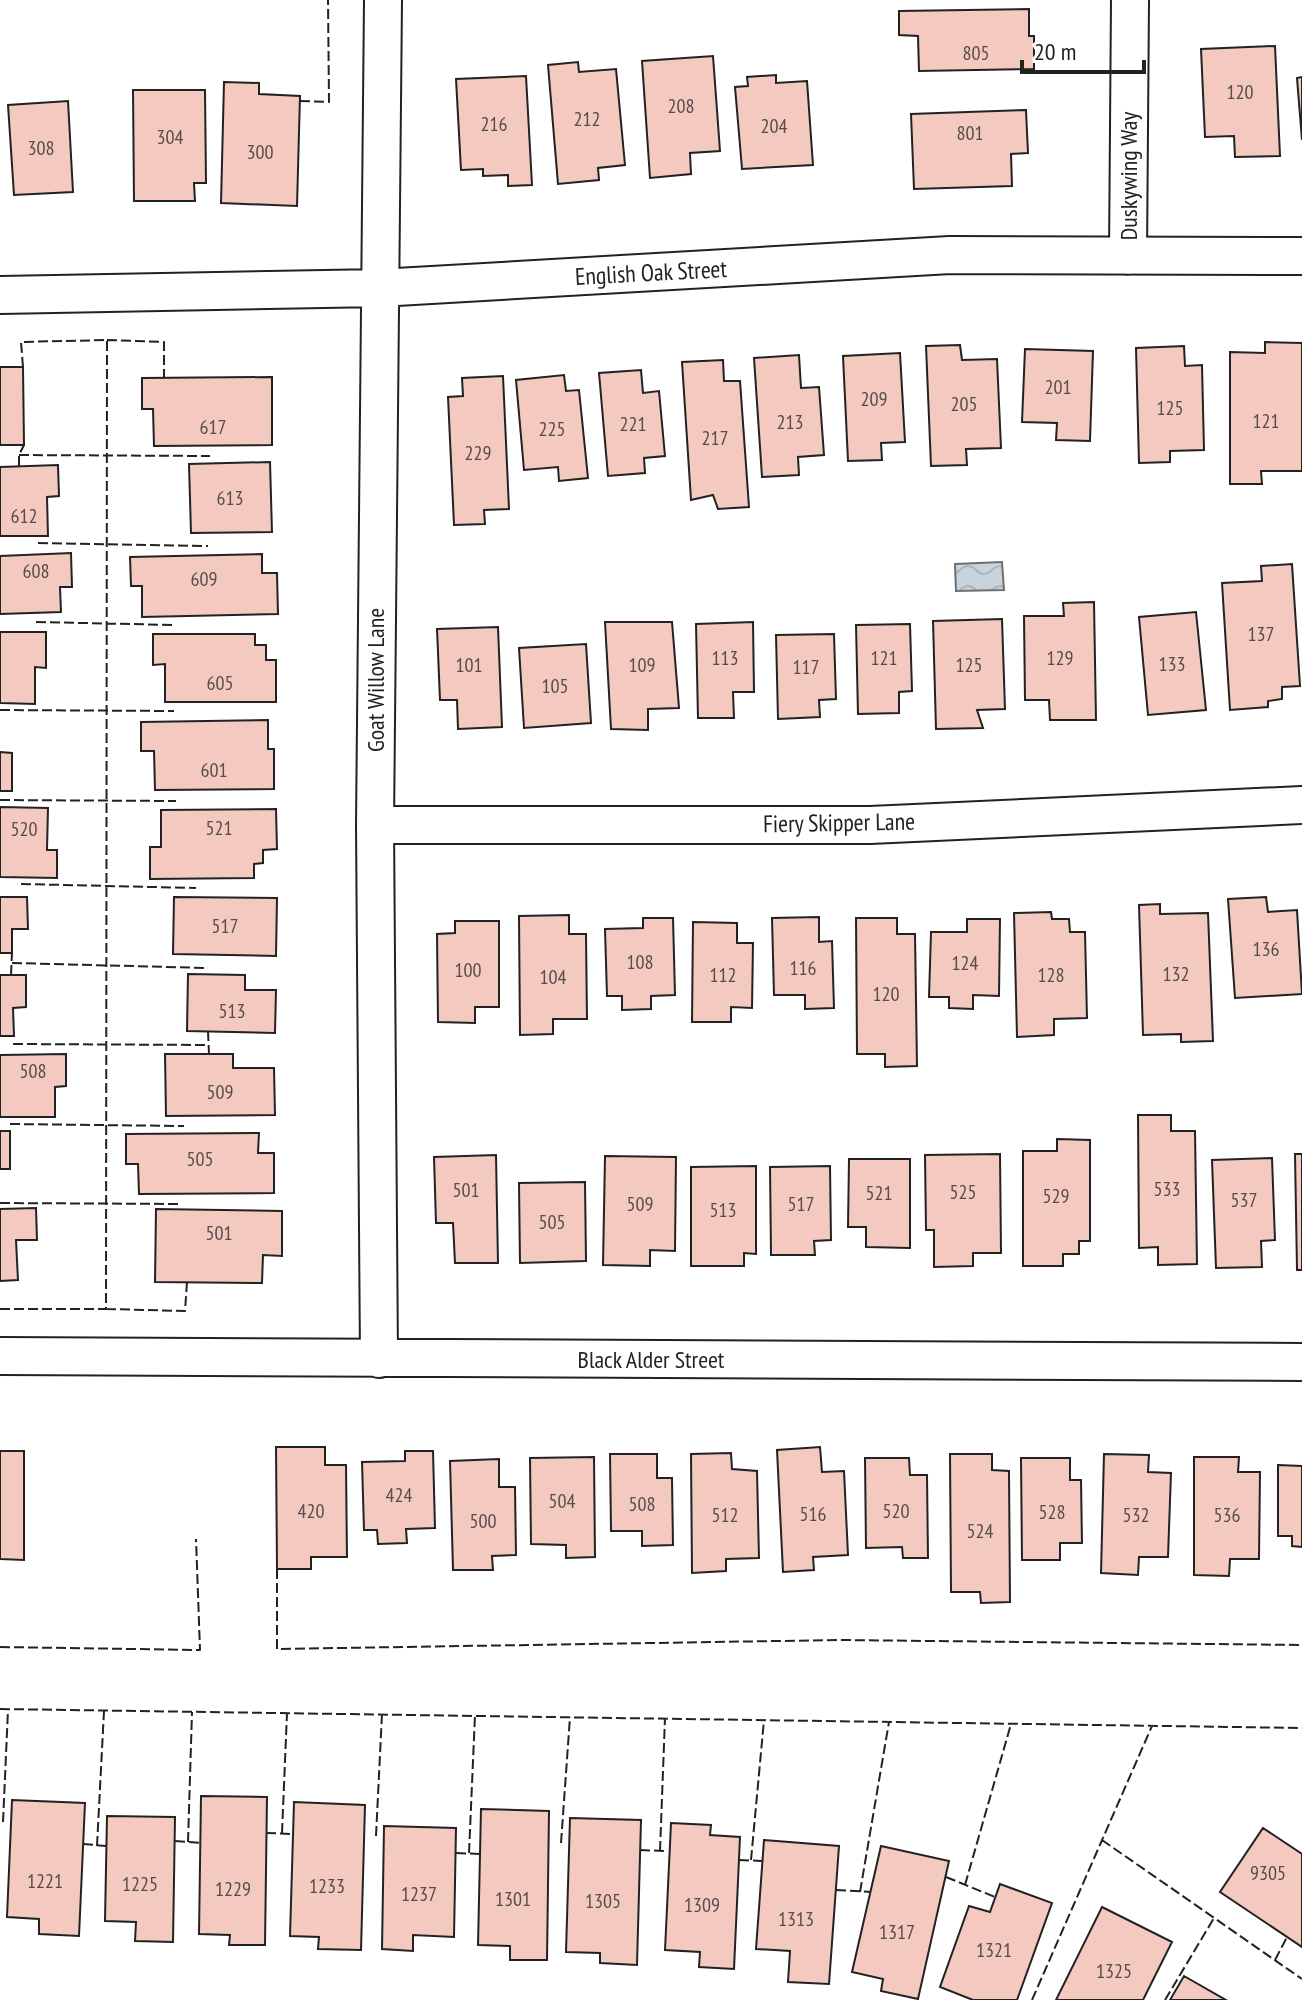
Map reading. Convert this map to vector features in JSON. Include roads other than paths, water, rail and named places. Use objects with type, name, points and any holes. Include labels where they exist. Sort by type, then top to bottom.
[{"type":"street","name":"Goat Willow Lane","points":[[379,1359],[375,825],[383,0]]},
{"type":"street","name":"Duskywing Way","points":[[1128,256],[1130,0]]},
{"type":"street","name":"English Oak Street","points":[[0,295],[379,288],[950,255],[1302,256]]},
{"type":"street","name":"Fiery Skipper Lane","points":[[375,825],[870,825],[1302,805]]},
{"type":"street","name":"Black Alder Street","points":[[0,1356],[1302,1362]]},
{"type":"water","points":[[1002,562],[1004,590],[956,591],[955,564]]}]
